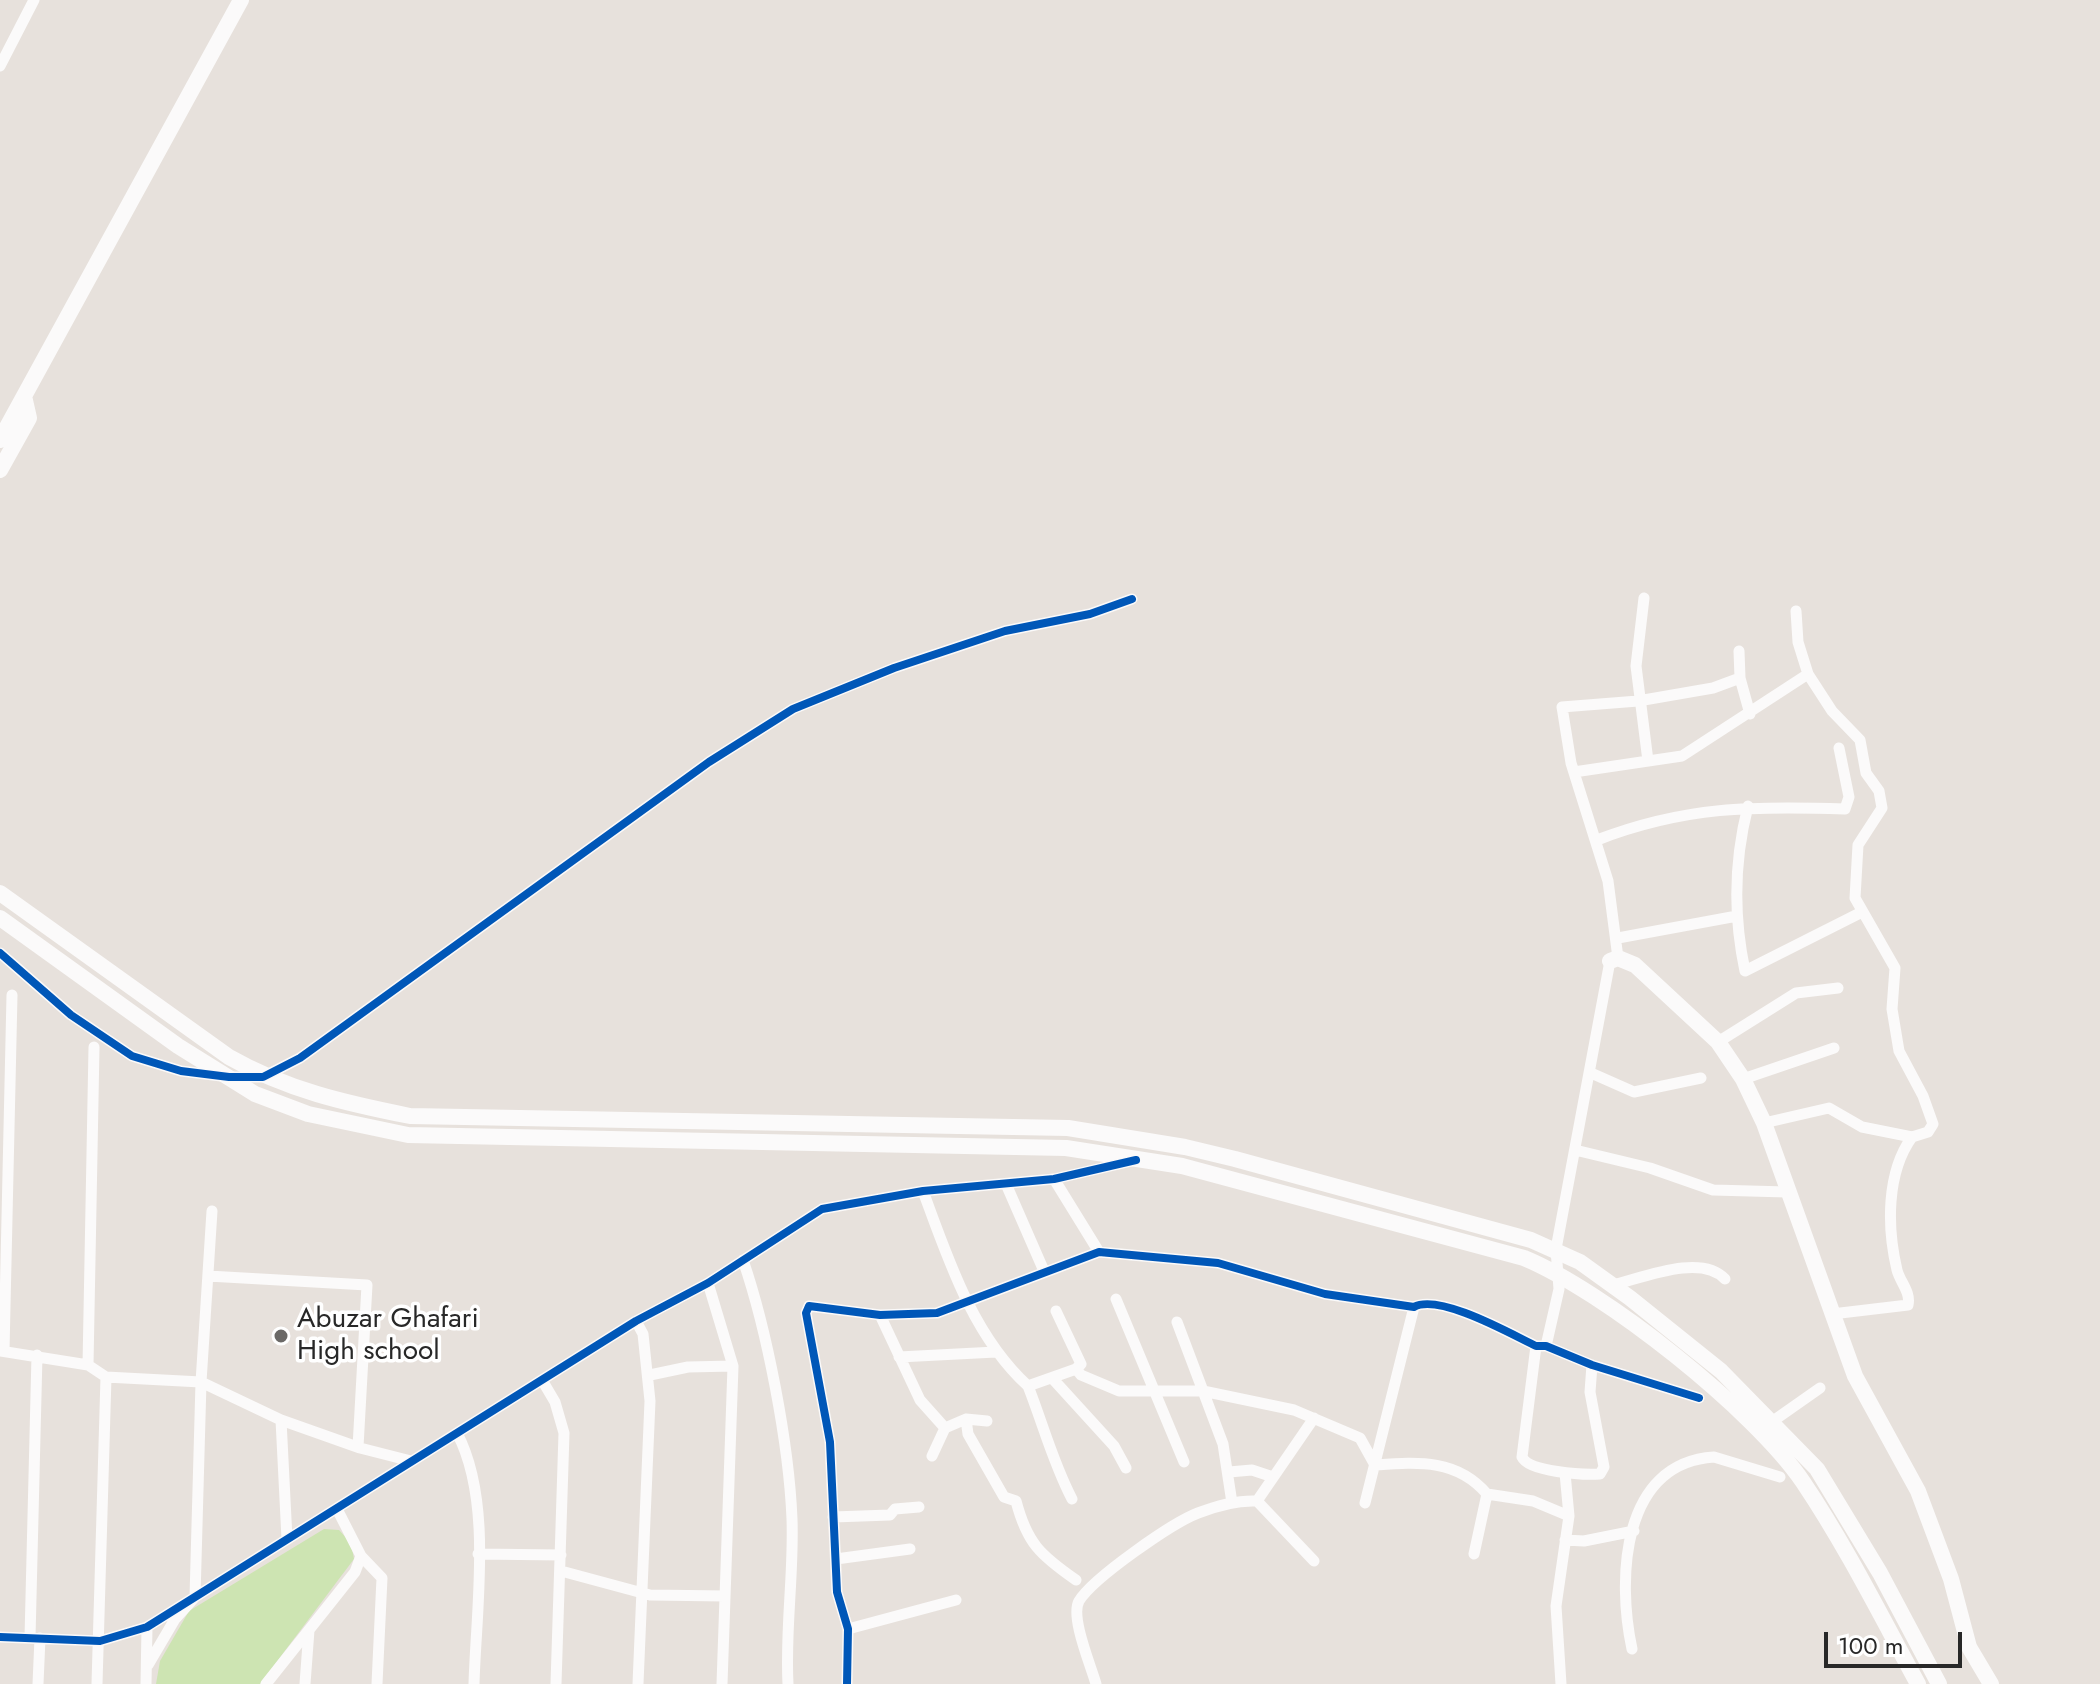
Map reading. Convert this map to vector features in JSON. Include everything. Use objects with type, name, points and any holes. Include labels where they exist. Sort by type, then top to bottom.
[{"type":"main road","points":[[0,440],[241,0]]},
{"type":"main road","points":[[0,470],[30,415],[24,396]]},
{"type":"main road","points":[[0,893],[186,1028],[263,1077],[313,1096],[410,1116],[1068,1128],[1235,1159],[1556,1249],[1613,1285],[1721,1371],[1817,1469],[1880,1573],[1939,1684]]},
{"type":"main road","points":[[0,918],[224,1077],[308,1114],[408,1135],[1066,1148],[1182,1166],[1524,1258],[1559,1272],[1618,1313],[1708,1384],[1784,1458],[1803,1481],[1918,1684]]},
{"type":"main road","points":[[1614,960],[1635,965],[1718,1042],[1743,1079],[1764,1123],[1855,1376],[1918,1491],[1951,1579],[1969,1647],[1991,1684]]},
{"type":"street","points":[[0,66],[34,0]]},
{"type":"street","points":[[1644,598],[1636,666],[1638,701],[1648,761]]},
{"type":"street","points":[[0,953],[71,1015],[132,1056],[181,1071],[224,1077],[263,1077],[300,1058],[709,762],[793,709],[894,668],[1005,631],[1090,614],[1132,599]]},
{"type":"street","points":[[1764,1123],[1829,1108],[1862,1127],[1912,1137],[1928,1132],[1933,1124],[1923,1096],[1899,1051],[1892,1009],[1895,968],[1855,898],[1854,866],[1858,845],[1882,808],[1879,791],[1866,773],[1860,740],[1832,711],[1808,674],[1798,642],[1796,611]]},
{"type":"street","points":[[1739,651],[1740,678],[1750,714]]},
{"type":"street","points":[[1574,772],[1682,756],[1808,674]]},
{"type":"street","points":[[1592,1365],[1590,1392],[1604,1467],[1600,1474],[1565,1473],[1531,1465],[1522,1457],[1541,1346],[1559,1289],[1556,1249],[1618,938],[1597,840],[1574,772],[1562,707],[1638,701],[1713,688],[1740,678]]},
{"type":"street","points":[[1597,840],[1638,824],[1682,814],[1748,806],[1845,809],[1849,797],[1839,748]]},
{"type":"street","points":[[1748,806],[1739,843],[1737,916],[1748,971],[1862,912]]},
{"type":"street","points":[[1618,938],[1737,916]]},
{"type":"street","points":[[1718,1042],[1796,993],[1838,988]]},
{"type":"street","points":[[12,995],[5,1061],[2,1351],[88,1365],[106,1377],[201,1382],[281,1420],[358,1447],[411,1461]]},
{"type":"street","points":[[88,1365],[94,1047]]},
{"type":"street","points":[[1743,1079],[1834,1048]]},
{"type":"street","points":[[1591,1073],[1634,1092],[1701,1078]]},
{"type":"street","points":[[1832,1314],[1908,1305],[1909,1299],[1897,1272],[1890,1224],[1893,1187],[1904,1149],[1912,1137]]},
{"type":"street","points":[[1575,1150],[1650,1168],[1713,1190],[1787,1192]]},
{"type":"street","points":[[0,1637],[100,1641],[147,1627],[636,1321],[708,1283],[822,1209],[923,1191],[1054,1179],[1136,1160]]},
{"type":"street","points":[[1054,1179],[1099,1252]]},
{"type":"street","points":[[1006,1184],[1044,1271]]},
{"type":"street","points":[[923,1191],[953,1274],[996,1352],[1028,1386],[1049,1440],[1055,1467],[1072,1499]]},
{"type":"street","points":[[148,1665],[175,1619],[195,1597],[201,1382],[212,1211]]},
{"type":"street","points":[[847,1684],[848,1629],[837,1592],[830,1442],[806,1313],[809,1306],[817,1304],[880,1315],[937,1313],[1099,1252],[1218,1263],[1325,1294],[1414,1307],[1420,1303],[1456,1310],[1592,1365],[1699,1398]]},
{"type":"street","points":[[743,1260],[768,1362],[789,1473],[792,1534],[788,1684]]},
{"type":"street","points":[[1613,1285],[1700,1267],[1719,1273],[1725,1279]]},
{"type":"street","points":[[208,1276],[367,1285],[358,1447]]},
{"type":"street","points":[[708,1283],[733,1366],[722,1684]]},
{"type":"street","points":[[1116,1299],[1184,1462]]},
{"type":"street","points":[[1365,1503],[1414,1307]]},
{"type":"street","points":[[1028,1386],[1076,1369],[1081,1364],[1056,1311]]},
{"type":"street","points":[[880,1315],[920,1400],[945,1428]]},
{"type":"street","points":[[636,1321],[643,1334],[650,1375],[638,1684]]},
{"type":"street","points":[[1177,1322],[1229,1472],[1232,1503]]},
{"type":"street","points":[[899,1357],[996,1352]]},
{"type":"street","points":[[37,1355],[35,1638],[38,1684]]},
{"type":"street","points":[[650,1375],[688,1367],[733,1366]]},
{"type":"street","points":[[1076,1369],[1081,1375],[1119,1391],[1155,1394],[1175,1389],[1203,1391],[1294,1410],[1360,1438],[1375,1465]]},
{"type":"street","points":[[97,1684],[106,1377]]},
{"type":"street","points":[[1052,1378],[1114,1446],[1126,1468]]},
{"type":"street","points":[[542,1380],[555,1402],[564,1433],[556,1684]]},
{"type":"street","points":[[1773,1421],[1820,1388]]},
{"type":"street","points":[[1257,1501],[1314,1418]]},
{"type":"street","points":[[966,1419],[968,1434],[1004,1497],[1016,1501],[1027,1538],[1054,1565],[1076,1580]]},
{"type":"street","points":[[932,1456],[945,1428],[966,1419],[987,1421]]},
{"type":"street","points":[[281,1420],[287,1539]]},
{"type":"street","points":[[457,1433],[466,1449],[479,1520],[474,1684]]},
{"type":"street","points":[[1632,1649],[1624,1614],[1624,1556],[1648,1489],[1658,1478],[1705,1457],[1780,1477]]},
{"type":"street","points":[[1375,1465],[1434,1463],[1455,1468],[1474,1479],[1487,1494],[1533,1501],[1569,1516]]},
{"type":"street","points":[[1229,1472],[1252,1470],[1273,1477]]},
{"type":"street","points":[[1561,1684],[1556,1606],[1569,1516],[1565,1473]]},
{"type":"street","points":[[1474,1554],[1487,1494]]},
{"type":"street","points":[[1096,1684],[1076,1615],[1079,1601],[1113,1569],[1195,1514],[1232,1503],[1257,1501]]},
{"type":"street","points":[[1257,1501],[1314,1561]]},
{"type":"street","points":[[833,1517],[890,1515],[895,1509],[919,1507]]},
{"type":"street","points":[[337,1509],[361,1556],[382,1578],[377,1684]]},
{"type":"street","points":[[1565,1540],[1584,1541],[1634,1531]]},
{"type":"street","points":[[836,1559],[910,1549]]},
{"type":"street","points":[[478,1554],[561,1555]]},
{"type":"street","points":[[266,1684],[355,1572],[361,1556]]},
{"type":"street","points":[[561,1571],[641,1593],[725,1596]]},
{"type":"street","points":[[848,1629],[956,1600]]},
{"type":"street","points":[[146,1684],[147,1627]]},
{"type":"street","points":[[305,1684],[309,1630]]},
{"type":"green space","points":[[324,1529],[339,1530],[351,1543],[354,1559],[260,1684],[156,1684],[160,1661],[189,1611]]},
{"type":"cycle path","points":[[0,953],[71,1015],[132,1056],[181,1071],[229,1077],[263,1077],[300,1058],[709,762],[793,709],[894,668],[1005,631],[1090,614],[1132,599]]},
{"type":"cycle path","points":[[0,1637],[100,1641],[147,1627],[636,1321],[708,1283],[822,1209],[923,1191],[1054,1179],[1136,1160]]},
{"type":"cycle path","points":[[847,1684],[848,1629],[837,1592],[830,1442],[806,1313],[809,1306],[880,1315],[937,1313],[1099,1252],[1218,1263],[1325,1294],[1457,1310],[1536,1346],[1546,1346],[1592,1365],[1699,1398]]},
{"type":"place","name":"Abuzar Ghafari High school","points":[[281,1336]]}]
